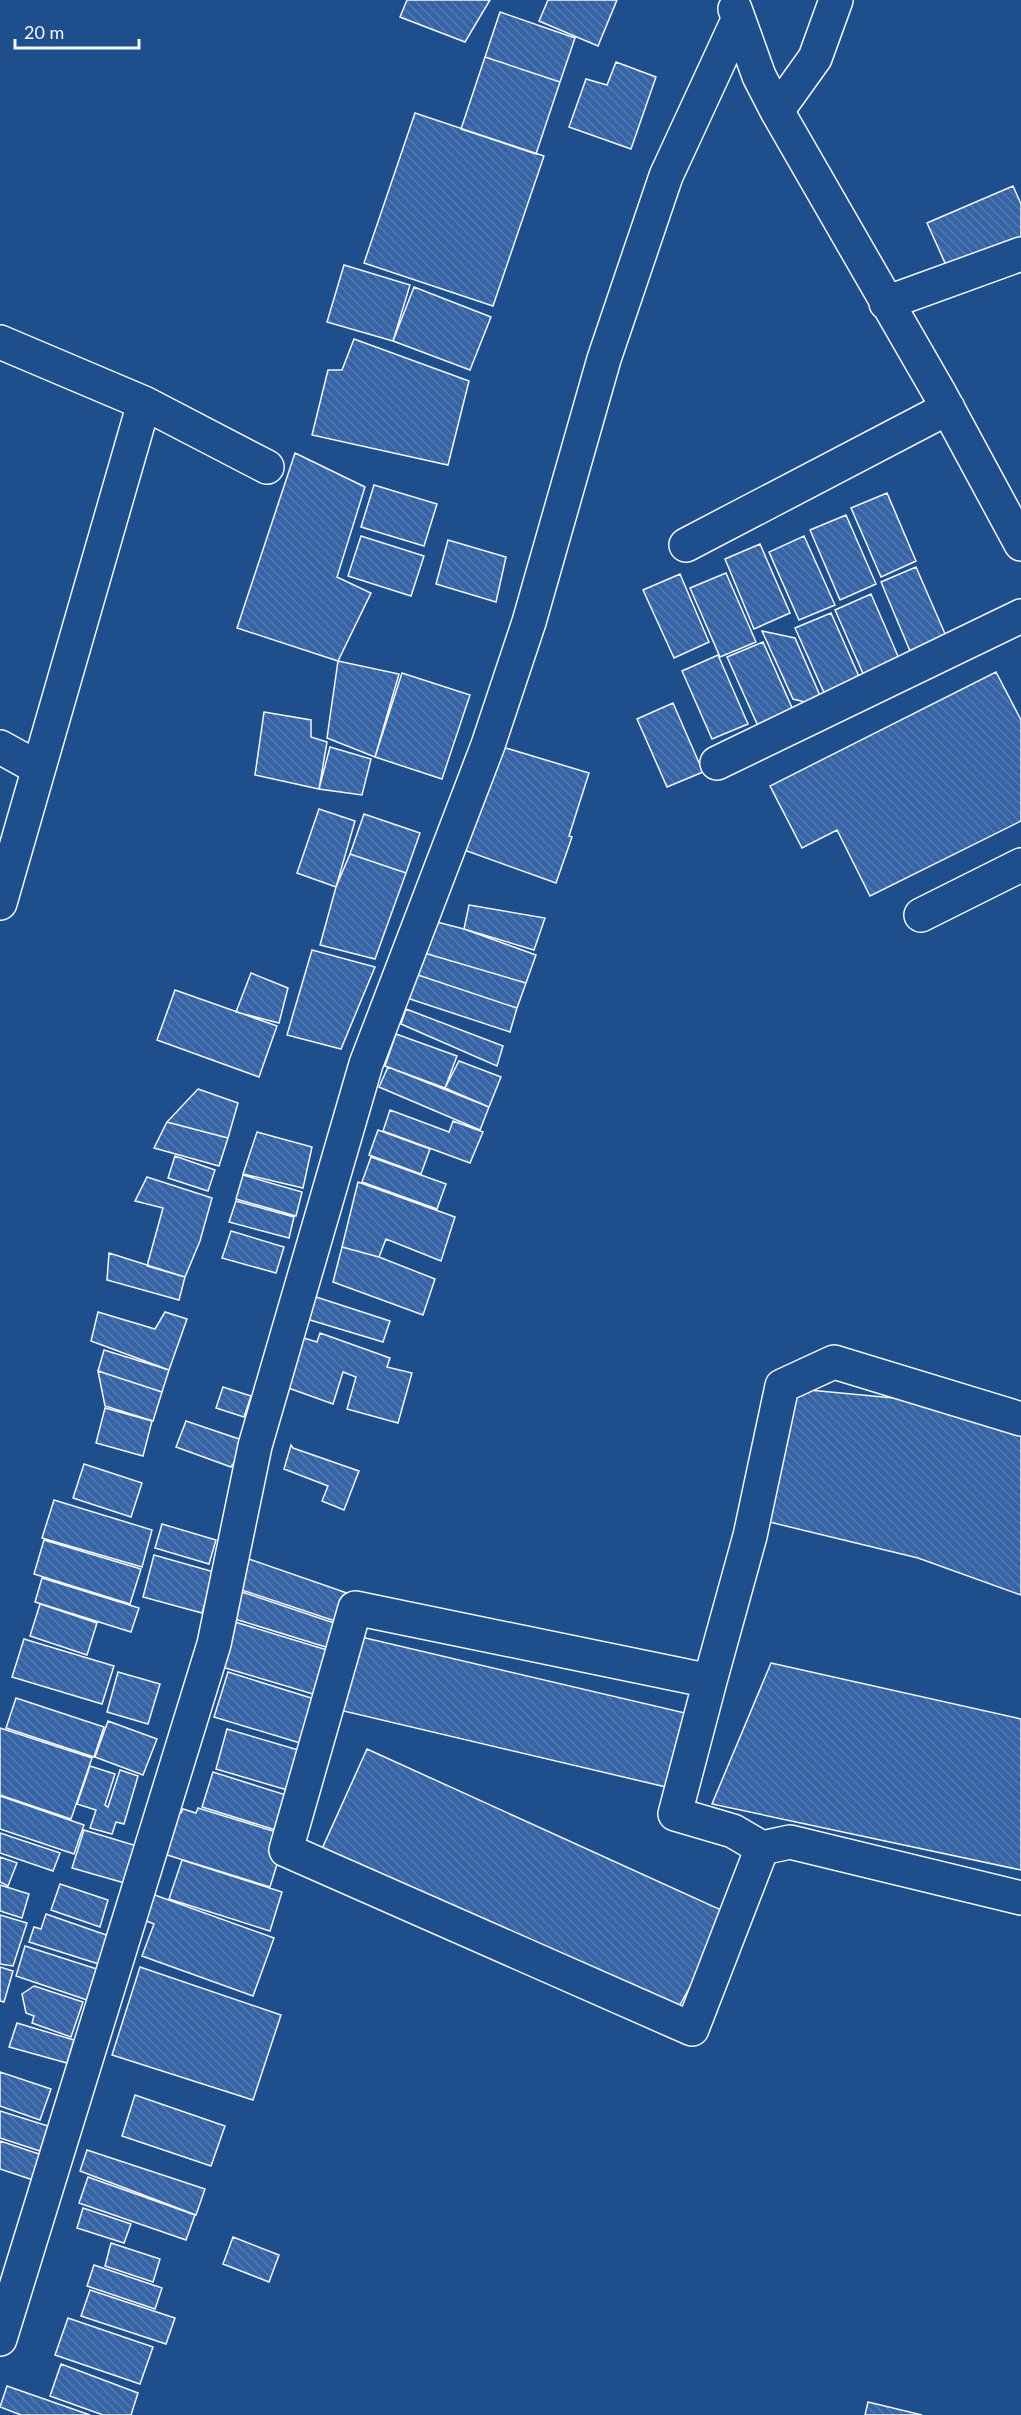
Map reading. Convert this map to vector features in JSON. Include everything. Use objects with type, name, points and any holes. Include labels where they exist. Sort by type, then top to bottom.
[{"type":"street","points":[[777,111],[815,58],[836,0]]},
{"type":"street","points":[[735,10],[759,76],[777,111],[948,408],[1021,544]]},
{"type":"street","points":[[0,2339],[214,1644],[255,1446],[366,1064],[488,745],[529,622],[604,358],[666,176],[735,10]]},
{"type":"street","points":[[886,303],[1021,254]]},
{"type":"street","points":[[0,342],[144,403],[267,467]]},
{"type":"street","points":[[0,903],[144,403]]},
{"type":"street","points":[[686,545],[948,408]]},
{"type":"street","points":[[717,763],[1021,616]]},
{"type":"street","points":[[0,747],[38,768]]},
{"type":"street","points":[[921,915],[1021,865]]},
{"type":"street","points":[[1021,1419],[834,1362],[782,1386],[750,1536],[675,1814],[733,1832],[762,1848],[790,1842],[1021,1898]]},
{"type":"street","points":[[711,1681],[355,1608],[286,1850],[692,2029],[762,1848]]},
{"type":"building","points":[[407,0],[490,0],[465,42],[400,17]]},
{"type":"building","points":[[548,0],[617,0],[598,46],[539,21]]},
{"type":"building","points":[[500,12],[575,38],[560,82],[485,57]]},
{"type":"building","points":[[485,57],[560,82],[536,154],[461,129]]},
{"type":"building","points":[[616,62],[656,77],[631,149],[569,127],[586,79],[607,85]]},
{"type":"building","points":[[415,113],[544,156],[493,306],[364,263]]},
{"type":"building","points":[[1013,186],[1021,204],[1021,244],[950,274],[927,223]]},
{"type":"building","points":[[344,265],[410,285],[393,341],[327,322]]},
{"type":"building","points":[[414,287],[491,317],[470,370],[393,341]]},
{"type":"building","points":[[354,339],[469,381],[448,465],[312,435],[328,370],[342,370]]},
{"type":"building","points":[[295,453],[365,487],[337,577],[371,593],[338,661],[237,628]]},
{"type":"building","points":[[374,485],[437,504],[424,546],[361,527]]},
{"type":"building","points":[[887,493],[916,561],[881,577],[851,508]]},
{"type":"building","points":[[846,515],[876,584],[840,600],[810,530]]},
{"type":"building","points":[[361,536],[424,556],[411,596],[348,576]]},
{"type":"building","points":[[804,536],[835,605],[799,620],[769,552]]},
{"type":"building","points":[[448,540],[506,557],[496,602],[436,584]]},
{"type":"building","points":[[760,544],[790,613],[754,629],[725,559]]},
{"type":"building","points":[[916,567],[946,636],[910,651],[881,582]]},
{"type":"building","points":[[726,573],[756,642],[720,657],[690,588]]},
{"type":"building","points":[[680,574],[709,642],[674,658],[643,590]]},
{"type":"building","points":[[871,594],[901,663],[865,678],[835,610]]},
{"type":"building","points":[[831,613],[861,681],[826,697],[795,628]]},
{"type":"building","points":[[762,631],[795,638],[825,707],[793,699]]},
{"type":"building","points":[[763,642],[793,710],[758,726],[727,657]]},
{"type":"building","points":[[718,655],[748,724],[712,739],[682,671]]},
{"type":"building","points":[[338,661],[399,674],[375,757],[327,738]]},
{"type":"building","points":[[996,672],[1021,720],[1021,821],[870,896],[837,830],[802,848],[770,786]]},
{"type":"building","points":[[402,673],[470,695],[442,779],[375,757]]},
{"type":"building","points":[[673,703],[703,772],[667,787],[637,719]]},
{"type":"building","points":[[264,712],[311,720],[311,737],[327,742],[319,789],[255,775]]},
{"type":"building","points":[[496,745],[589,773],[569,836],[572,837],[556,883],[456,847]]},
{"type":"building","points":[[330,747],[371,759],[362,795],[319,789]]},
{"type":"building","points":[[319,809],[355,821],[336,887],[297,873]]},
{"type":"building","points":[[364,814],[420,833],[406,873],[350,854]]},
{"type":"building","points":[[350,854],[406,873],[375,959],[320,945],[336,887]]},
{"type":"building","points":[[469,905],[545,918],[534,950],[464,929]]},
{"type":"building","points":[[433,921],[464,929],[536,955],[526,983],[421,952]]},
{"type":"building","points":[[312,950],[375,967],[341,1049],[287,1035]]},
{"type":"building","points":[[421,952],[526,983],[517,1008],[415,974]]},
{"type":"building","points":[[251,973],[288,988],[279,1023],[236,1012]]},
{"type":"building","points":[[415,974],[517,1008],[510,1032],[407,998]]},
{"type":"building","points":[[175,990],[277,1026],[259,1077],[157,1040]]},
{"type":"building","points":[[406,1009],[503,1046],[497,1066],[401,1024]]},
{"type":"building","points":[[396,1034],[457,1056],[445,1088],[385,1066]]},
{"type":"building","points":[[459,1061],[501,1077],[489,1107],[445,1088]]},
{"type":"building","points":[[388,1067],[489,1107],[480,1130],[379,1087]]},
{"type":"building","points":[[198,1089],[238,1103],[228,1138],[167,1122]]},
{"type":"building","points":[[390,1110],[449,1132],[453,1121],[483,1132],[470,1163],[383,1131]]},
{"type":"building","points":[[167,1122],[228,1138],[219,1166],[154,1148]]},
{"type":"building","points":[[378,1130],[430,1149],[421,1174],[369,1155]]},
{"type":"building","points":[[257,1132],[312,1147],[303,1188],[243,1174]]},
{"type":"building","points":[[175,1156],[215,1170],[208,1191],[168,1178]]},
{"type":"building","points":[[371,1157],[446,1184],[437,1209],[362,1182]]},
{"type":"building","points":[[243,1175],[302,1192],[296,1216],[236,1199]]},
{"type":"building","points":[[147,1177],[212,1198],[200,1241],[185,1277],[147,1266],[163,1208],[135,1201]]},
{"type":"building","points":[[358,1182],[455,1217],[441,1261],[386,1239],[379,1257],[342,1247]]},
{"type":"building","points":[[236,1201],[294,1217],[289,1238],[229,1222]]},
{"type":"building","points":[[231,1231],[284,1247],[276,1273],[222,1258]]},
{"type":"building","points":[[342,1247],[379,1257],[435,1279],[423,1315],[333,1282]]},
{"type":"building","points":[[109,1253],[185,1277],[179,1300],[107,1280]]},
{"type":"building","points":[[307,1294],[390,1321],[383,1342],[300,1317]]},
{"type":"building","points":[[98,1312],[155,1329],[165,1312],[187,1319],[169,1370],[91,1341]]},
{"type":"building","points":[[320,1333],[390,1358],[387,1367],[412,1373],[398,1423],[347,1409],[356,1377],[343,1372],[333,1404],[280,1385],[297,1336],[317,1342]]},
{"type":"building","points":[[104,1350],[169,1370],[162,1392],[98,1371]]},
{"type":"building","points":[[98,1371],[162,1392],[153,1421],[105,1406]]},
{"type":"building","points":[[223,1387],[251,1396],[244,1417],[216,1408]]},
{"type":"building","points":[[788,1388],[936,1402],[1021,1429],[1021,1595],[918,1558],[761,1520]]},
{"type":"building","points":[[105,1408],[152,1421],[143,1456],[96,1443]]},
{"type":"building","points":[[186,1421],[248,1442],[231,1467],[176,1447]]},
{"type":"building","points":[[291,1445],[293,1448],[359,1471],[344,1510],[322,1501],[328,1486],[284,1469]]},
{"type":"building","points":[[84,1464],[142,1483],[131,1517],[73,1498]]},
{"type":"building","points":[[54,1500],[152,1530],[142,1567],[42,1538]]},
{"type":"building","points":[[162,1524],[216,1540],[209,1564],[155,1548]]},
{"type":"building","points":[[44,1540],[141,1569],[130,1604],[34,1574]]},
{"type":"building","points":[[154,1555],[214,1572],[202,1613],[143,1597]]},
{"type":"building","points":[[249,1559],[347,1593],[338,1622],[239,1589]]},
{"type":"building","points":[[42,1578],[139,1608],[131,1632],[35,1602]]},
{"type":"building","points":[[239,1591],[337,1624],[329,1648],[235,1619]]},
{"type":"building","points":[[40,1604],[97,1623],[87,1655],[30,1636]]},
{"type":"building","points":[[235,1622],[327,1650],[313,1694],[222,1667]]},
{"type":"building","points":[[357,1636],[685,1713],[666,1787],[331,1708]]},
{"type":"building","points":[[24,1639],[114,1666],[102,1704],[12,1677]]},
{"type":"building","points":[[771,1663],[1021,1719],[1021,1870],[712,1804]]},
{"type":"building","points":[[118,1672],[160,1684],[148,1724],[107,1712]]},
{"type":"building","points":[[228,1672],[324,1702],[310,1746],[214,1717]]},
{"type":"building","points":[[16,1698],[104,1727],[94,1757],[6,1728]]},
{"type":"building","points":[[108,1721],[157,1739],[143,1775],[95,1757]]},
{"type":"building","points":[[0,1728],[92,1758],[71,1819],[0,1795]]},
{"type":"building","points":[[227,1729],[312,1754],[301,1794],[216,1769]]},
{"type":"building","points":[[367,1749],[730,1914],[676,2012],[321,1851]]},
{"type":"building","points":[[90,1766],[115,1774],[105,1805],[108,1807],[120,1770],[138,1776],[124,1824],[116,1822],[112,1834],[90,1828],[96,1810],[77,1804]]},
{"type":"building","points":[[213,1772],[292,1797],[282,1832],[202,1807]]},
{"type":"building","points":[[0,1796],[84,1825],[74,1854],[0,1829]]},
{"type":"building","points":[[198,1808],[286,1835],[270,1887],[164,1854],[178,1811],[181,1813],[183,1809],[196,1813]]},
{"type":"building","points":[[84,1830],[140,1847],[128,1884],[72,1868]]},
{"type":"building","points":[[0,1833],[60,1853],[53,1871],[0,1853]]},
{"type":"building","points":[[0,1857],[17,1863],[8,1886],[0,1882]]},
{"type":"building","points":[[182,1860],[282,1892],[270,1931],[169,1899]]},
{"type":"building","points":[[60,1884],[108,1900],[100,1927],[51,1910]]},
{"type":"building","points":[[0,1885],[29,1894],[22,1918],[0,1911]]},
{"type":"building","points":[[152,1894],[274,1938],[253,1996],[142,1956],[154,1924],[144,1920]]},
{"type":"building","points":[[46,1914],[112,1937],[102,1965],[29,1942],[34,1927],[41,1929]]},
{"type":"building","points":[[0,1915],[27,1923],[13,1966],[0,1964]]},
{"type":"building","points":[[25,1946],[103,1971],[93,2002],[16,1976]]},
{"type":"building","points":[[0,1967],[13,1971],[4,2002],[0,2001]]},
{"type":"building","points":[[140,1967],[281,2015],[253,2100],[112,2055]]},
{"type":"building","points":[[34,1986],[83,2002],[71,2037],[32,2023],[34,2016],[26,2013],[22,1994]]},
{"type":"building","points":[[17,2023],[74,2040],[67,2063],[9,2047]]},
{"type":"building","points":[[0,2072],[51,2089],[40,2120],[0,2106]]},
{"type":"building","points":[[135,2095],[225,2126],[211,2166],[122,2136]]},
{"type":"building","points":[[0,2111],[48,2126],[40,2151],[0,2138]]},
{"type":"building","points":[[0,2141],[45,2156],[36,2181],[0,2169]]},
{"type":"building","points":[[87,2150],[205,2189],[196,2215],[80,2171]]},
{"type":"building","points":[[88,2177],[195,2215],[186,2240],[79,2203]]},
{"type":"building","points":[[83,2208],[131,2224],[124,2243],[77,2228]]},
{"type":"building","points":[[233,2237],[279,2255],[269,2282],[223,2264]]},
{"type":"building","points":[[111,2243],[160,2259],[153,2282],[105,2266]]},
{"type":"building","points":[[94,2265],[162,2288],[155,2309],[87,2286]]},
{"type":"building","points":[[90,2290],[175,2318],[166,2344],[81,2316]]},
{"type":"building","points":[[68,2318],[153,2347],[140,2384],[55,2355]]},
{"type":"building","points":[[61,2364],[138,2393],[131,2415],[103,2415],[50,2396]]},
{"type":"building","points":[[7,2386],[90,2415],[21,2415],[0,2407]]},
{"type":"building","points":[[868,2402],[922,2415],[865,2415]]}]
